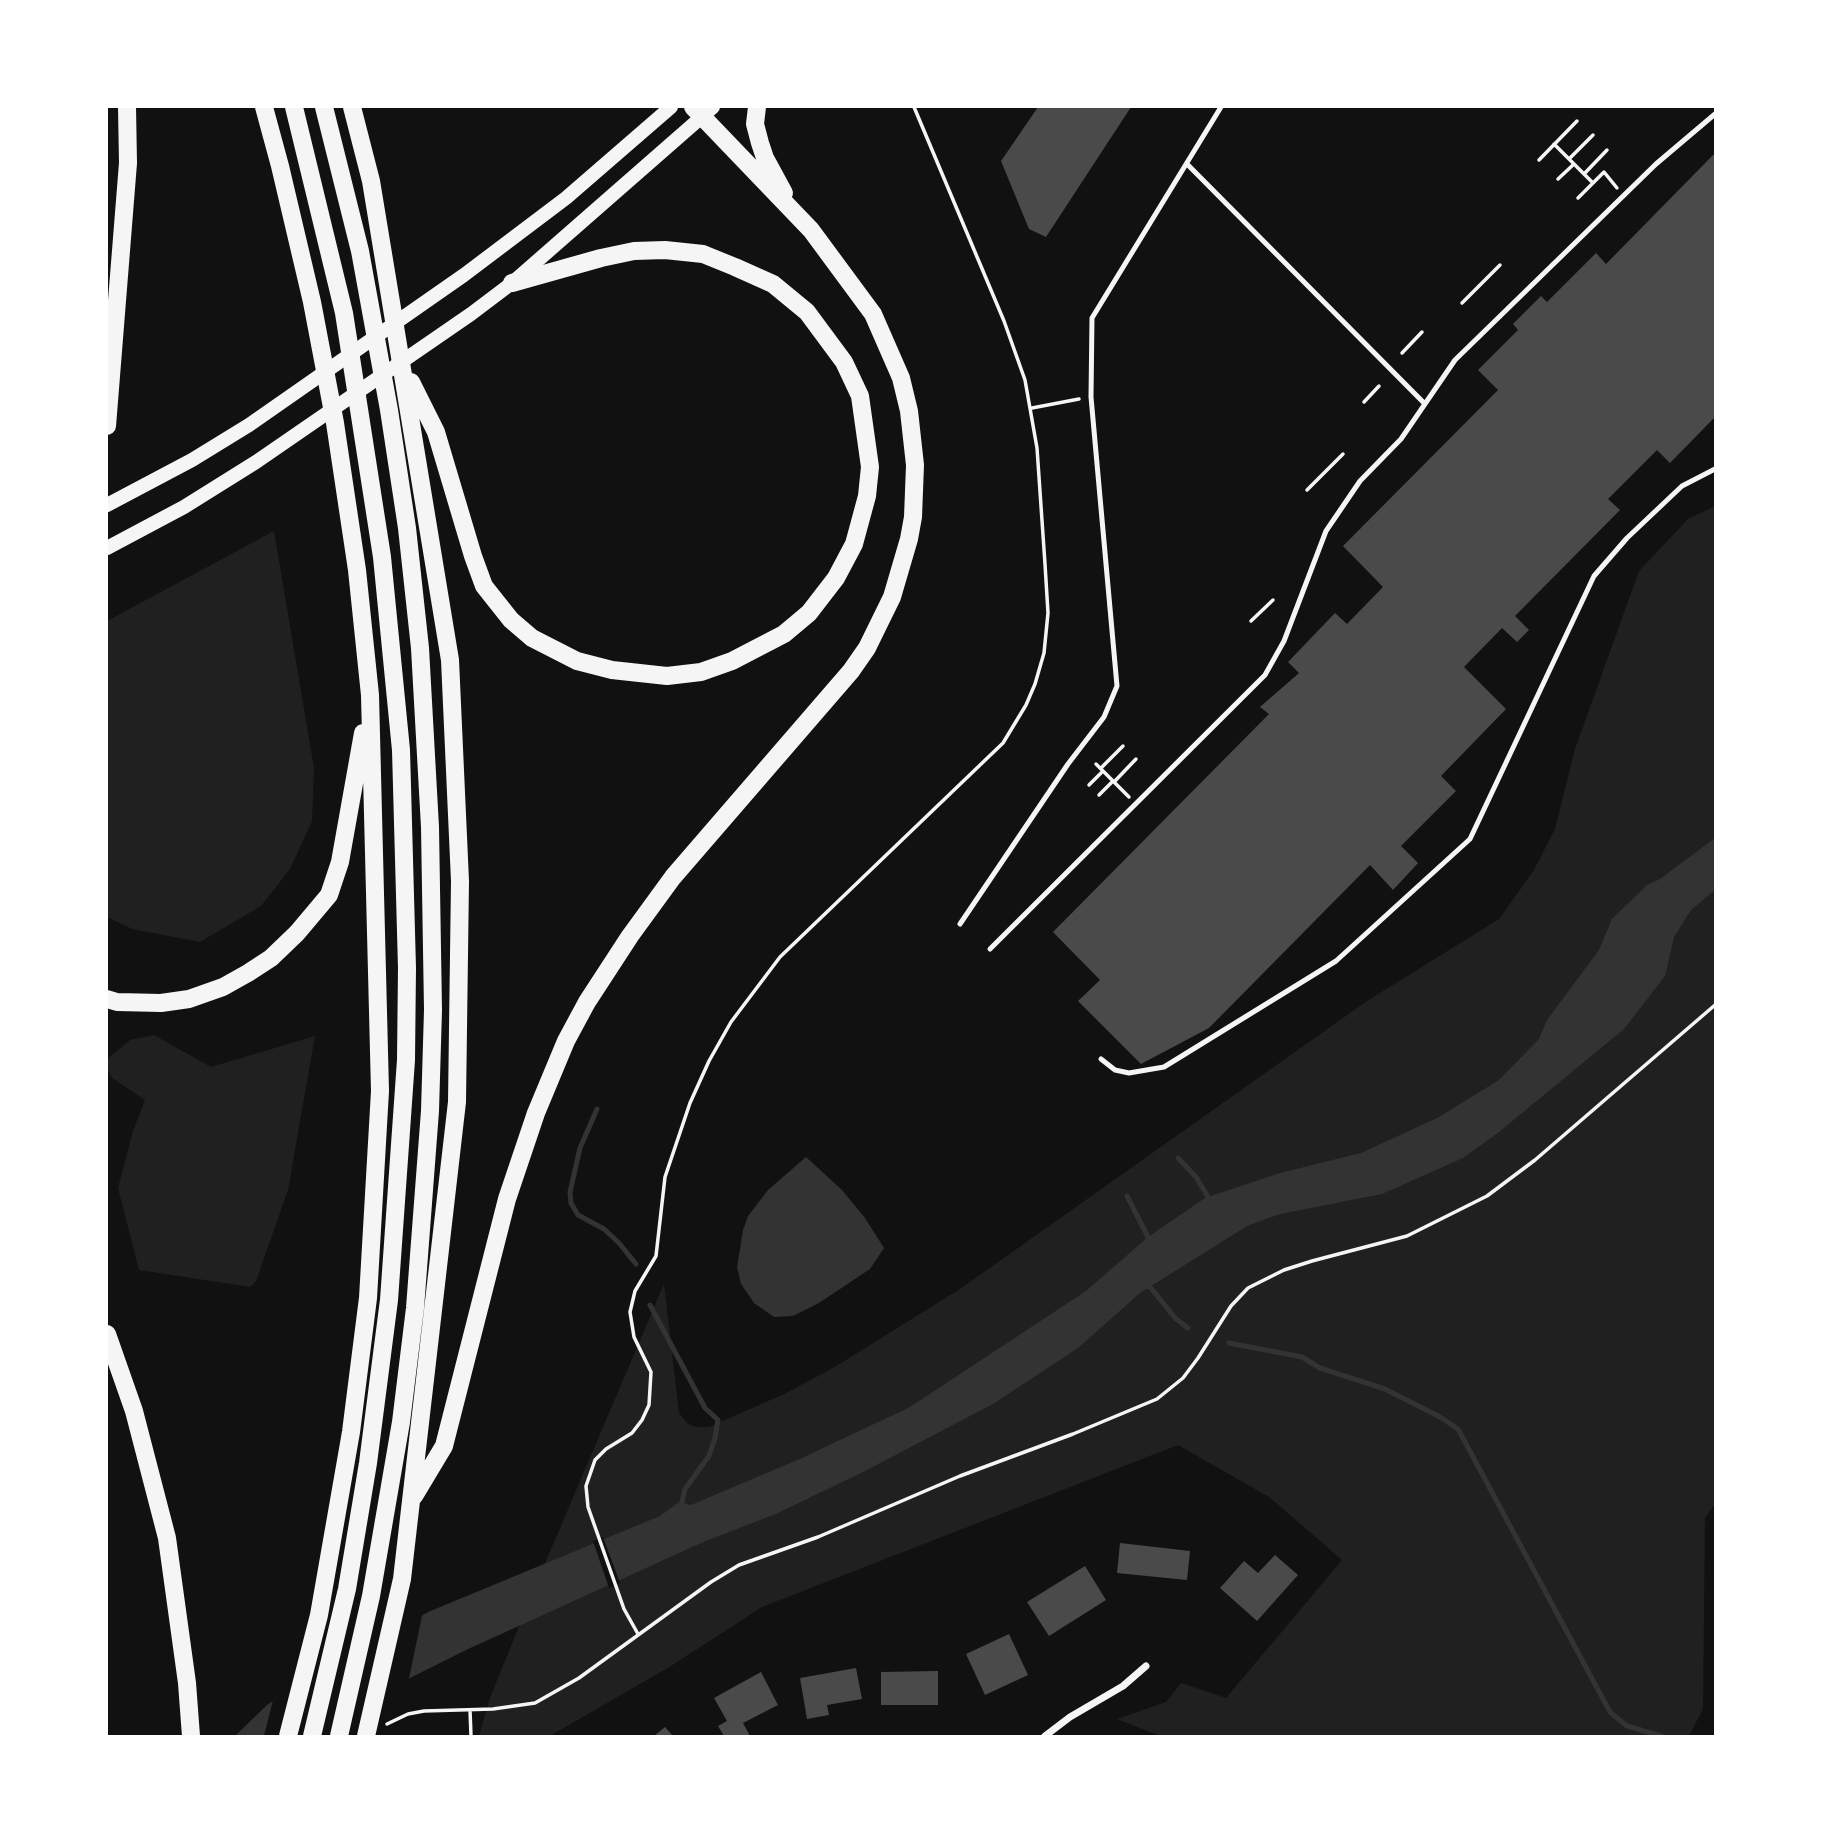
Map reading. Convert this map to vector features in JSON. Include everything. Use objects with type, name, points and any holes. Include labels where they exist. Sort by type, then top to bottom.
[{"type":"highway","points":[[107,426],[128,163],[127,107]]},
{"type":"highway","points":[[264,107],[312,302],[335,423],[357,569],[370,695],[380,1091],[368,1298],[344,1480],[319,1615],[288,1736]]},
{"type":"highway","points":[[294,107],[344,313],[368,459],[392,644],[406,859],[406,1060],[390,1287],[368,1463],[347,1589],[312,1736]]},
{"type":"highway","points":[[324,107],[360,251],[405,515],[420,648],[430,827],[433,1010],[430,1111],[415,1308],[401,1422],[371,1596],[339,1736]]},
{"type":"highway","points":[[352,107],[372,181],[450,660],[460,880],[457,1102],[402,1579],[374,1732]]},
{"type":"highway","points":[[757,107],[755,124],[765,158],[796,214]]},
{"type":"highway","points":[[411,1502],[444,1446],[507,1199],[536,1113],[566,1041],[629,936],[673,877],[851,671],[876,631],[896,585],[909,539],[913,517],[915,465],[909,411],[901,378],[873,314],[827,250],[703,110]]},
{"type":"highway","points":[[403,367],[436,432],[484,586],[510,620],[532,638],[577,661],[612,670],[667,676],[701,672],[760,648],[784,634],[809,613],[836,578],[854,544],[867,496],[870,467],[860,396],[844,362],[828,338],[807,312],[773,284],[703,254],[665,250],[634,251],[512,284]]},
{"type":"highway","points":[[107,999],[161,1003],[189,999],[223,987],[248,973],[271,958],[297,933],[329,895],[340,862],[370,695]]},
{"type":"highway","points":[[107,1334],[134,1411],[167,1538],[187,1683],[190,1730]]},
{"type":"main road","points":[[107,505],[192,460],[249,425],[464,275],[566,198],[671,107]]},
{"type":"main road","points":[[107,548],[184,507],[256,462],[512,284],[703,110]]},
{"type":"street","points":[[1045,1736],[1070,1717],[1124,1686],[1146,1666]]},
{"type":"lane","points":[[960,923],[1068,764],[1104,717],[1117,686],[1091,397],[1092,318],[1221,107]]},
{"type":"lane","points":[[990,948],[1265,675],[1284,641],[1326,531],[1360,481],[1401,439],[1455,360],[1656,164],[1715,112],[1711,107]]},
{"type":"lane","points":[[1186,164],[1425,404]]},
{"type":"lane","points":[[1101,1059],[1115,1070],[1129,1073],[1164,1067],[1336,961],[1470,839],[1594,576],[1627,538],[1682,486],[1715,469]]},
{"type":"path","points":[[638,1634],[628,1618],[590,1512],[586,1486],[595,1460],[632,1433],[649,1405],[651,1372],[632,1331],[631,1305],[635,1291],[656,1256],[665,1177],[680,1126],[709,1061],[743,1004],[780,957],[997,750],[1022,714],[1044,653],[1048,613],[1037,448],[1025,380],[1004,321],[914,107]]},
{"type":"path","points":[[1539,160],[1577,121]]},
{"type":"path","points":[[1569,159],[1593,135]]},
{"type":"path","points":[[1554,144],[1593,183]]},
{"type":"path","points":[[1584,174],[1607,150]]},
{"type":"path","points":[[1558,179],[1574,164]]},
{"type":"path","points":[[1578,198],[1604,172],[1613,181],[1622,198]]},
{"type":"path","points":[[1462,303],[1500,265]]},
{"type":"path","points":[[1402,353],[1422,332]]},
{"type":"path","points":[[1364,402],[1379,386]]},
{"type":"path","points":[[1031,408],[1075,399]]},
{"type":"path","points":[[1307,490],[1343,454]]},
{"type":"path","points":[[1251,621],[1273,600]]},
{"type":"path","points":[[1090,785],[1123,746]]},
{"type":"path","points":[[1099,795],[1136,759]]},
{"type":"path","points":[[1096,764],[1135,803]]},
{"type":"path","points":[[374,1732],[408,1714],[524,1706],[546,1699],[739,1565],[818,1537],[960,1476],[1084,1430],[1157,1399],[1183,1378],[1231,1306],[1248,1288],[1259,1281],[1312,1261],[1407,1236],[1487,1196],[1535,1160],[1715,1005]]},
{"type":"path","points":[[470,1710],[471,1736]]},
{"type":"shaded area","points":[[1715,506],[1715,1504],[1705,1518],[1703,1709],[1689,1736],[1160,1736],[1117,1719],[1166,1702],[1181,1683],[1226,1698],[1342,1560],[1269,1497],[1178,1445],[762,1607],[671,1666],[550,1736],[479,1736],[490,1698],[537,1582],[664,1284],[679,1413],[688,1424],[709,1427],[784,1394],[833,1368],[960,1289],[1367,1001],[1499,919],[1534,870],[1555,829],[1575,749],[1639,571],[1688,519]]},
{"type":"shaded area","points":[[274,531],[314,768],[312,821],[290,869],[261,906],[200,942],[132,929],[107,917],[107,621]]},
{"type":"shaded area","points":[[1715,838],[1715,890],[1691,910],[1674,937],[1665,976],[1624,1029],[1499,1132],[1463,1158],[1382,1194],[1280,1214],[1247,1226],[1140,1293],[1078,1348],[993,1404],[778,1513],[701,1543],[466,1650],[396,1685],[322,1736],[235,1736],[267,1705],[310,1677],[428,1612],[660,1516],[679,1502],[691,1505],[802,1458],[910,1407],[1086,1291],[1148,1237],[1205,1198],[1280,1173],[1361,1153],[1439,1117],[1499,1080],[1539,1039],[1547,1020],[1599,950],[1612,919],[1647,885],[1660,879]]},
{"type":"shaded area","points":[[154,1035],[211,1067],[315,1036],[288,1190],[256,1281],[250,1287],[139,1270],[118,1188],[133,1131],[145,1100],[112,1078],[107,1069],[107,1059],[130,1040]]},
{"type":"shaded area","points":[[806,1157],[842,1190],[865,1218],[884,1248],[870,1269],[819,1303],[793,1316],[774,1317],[754,1303],[741,1284],[737,1267],[743,1230],[748,1216],[768,1190]]},
{"type":"pier","points":[[603,1537],[620,1583],[609,1588],[593,1541]]},
{"type":"pier","points":[[423,1611],[408,1683],[370,1704],[328,1736],[264,1736],[274,1696]]},
{"type":"building","points":[[1038,107],[1131,107],[1046,237],[1029,229],[1001,161]]},
{"type":"building","points":[[1715,153],[1715,417],[1670,463],[1657,450],[1608,499],[1620,510],[1515,616],[1529,630],[1517,642],[1502,628],[1464,667],[1506,709],[1441,776],[1456,791],[1401,846],[1418,863],[1393,890],[1370,865],[1209,1028],[1141,1064],[1078,1001],[1100,980],[1053,932],[1269,714],[1260,707],[1299,673],[1288,662],[1335,613],[1347,624],[1383,587],[1343,546],[1498,390],[1478,370],[1518,330],[1513,324],[1541,296],[1547,302],[1596,253],[1606,264]]},
{"type":"building","points":[[1120,1543],[1190,1551],[1187,1580],[1117,1573]]},
{"type":"building","points":[[1275,1555],[1298,1575],[1257,1621],[1220,1588],[1244,1561],[1258,1573]]},
{"type":"building","points":[[1085,1566],[1106,1600],[1049,1636],[1027,1602]]},
{"type":"building","points":[[1009,1634],[1028,1675],[985,1695],[966,1654]]},
{"type":"building","points":[[856,1668],[862,1699],[827,1705],[829,1715],[807,1719],[800,1678]]},
{"type":"building","points":[[938,1671],[938,1705],[881,1705],[881,1672]]},
{"type":"building","points":[[761,1672],[778,1705],[743,1723],[750,1736],[724,1736],[718,1726],[727,1721],[714,1698]]},
{"type":"building","points":[[665,1727],[673,1736],[654,1736]]},
{"type":"waterway","points":[[597,1109],[580,1148],[570,1192],[571,1203],[578,1215],[604,1229],[636,1264]]},
{"type":"waterway","points":[[1178,1158],[1196,1177],[1209,1203]]},
{"type":"waterway","points":[[1127,1196],[1148,1237],[1148,1244]]},
{"type":"waterway","points":[[1143,1285],[1150,1287],[1176,1319],[1188,1328]]},
{"type":"waterway","points":[[650,1305],[705,1408],[718,1420],[709,1456],[685,1489],[681,1506]]},
{"type":"waterway","points":[[1229,1343],[1302,1357],[1320,1368],[1385,1389],[1458,1429],[1610,1712],[1627,1726],[1661,1736]]}]
